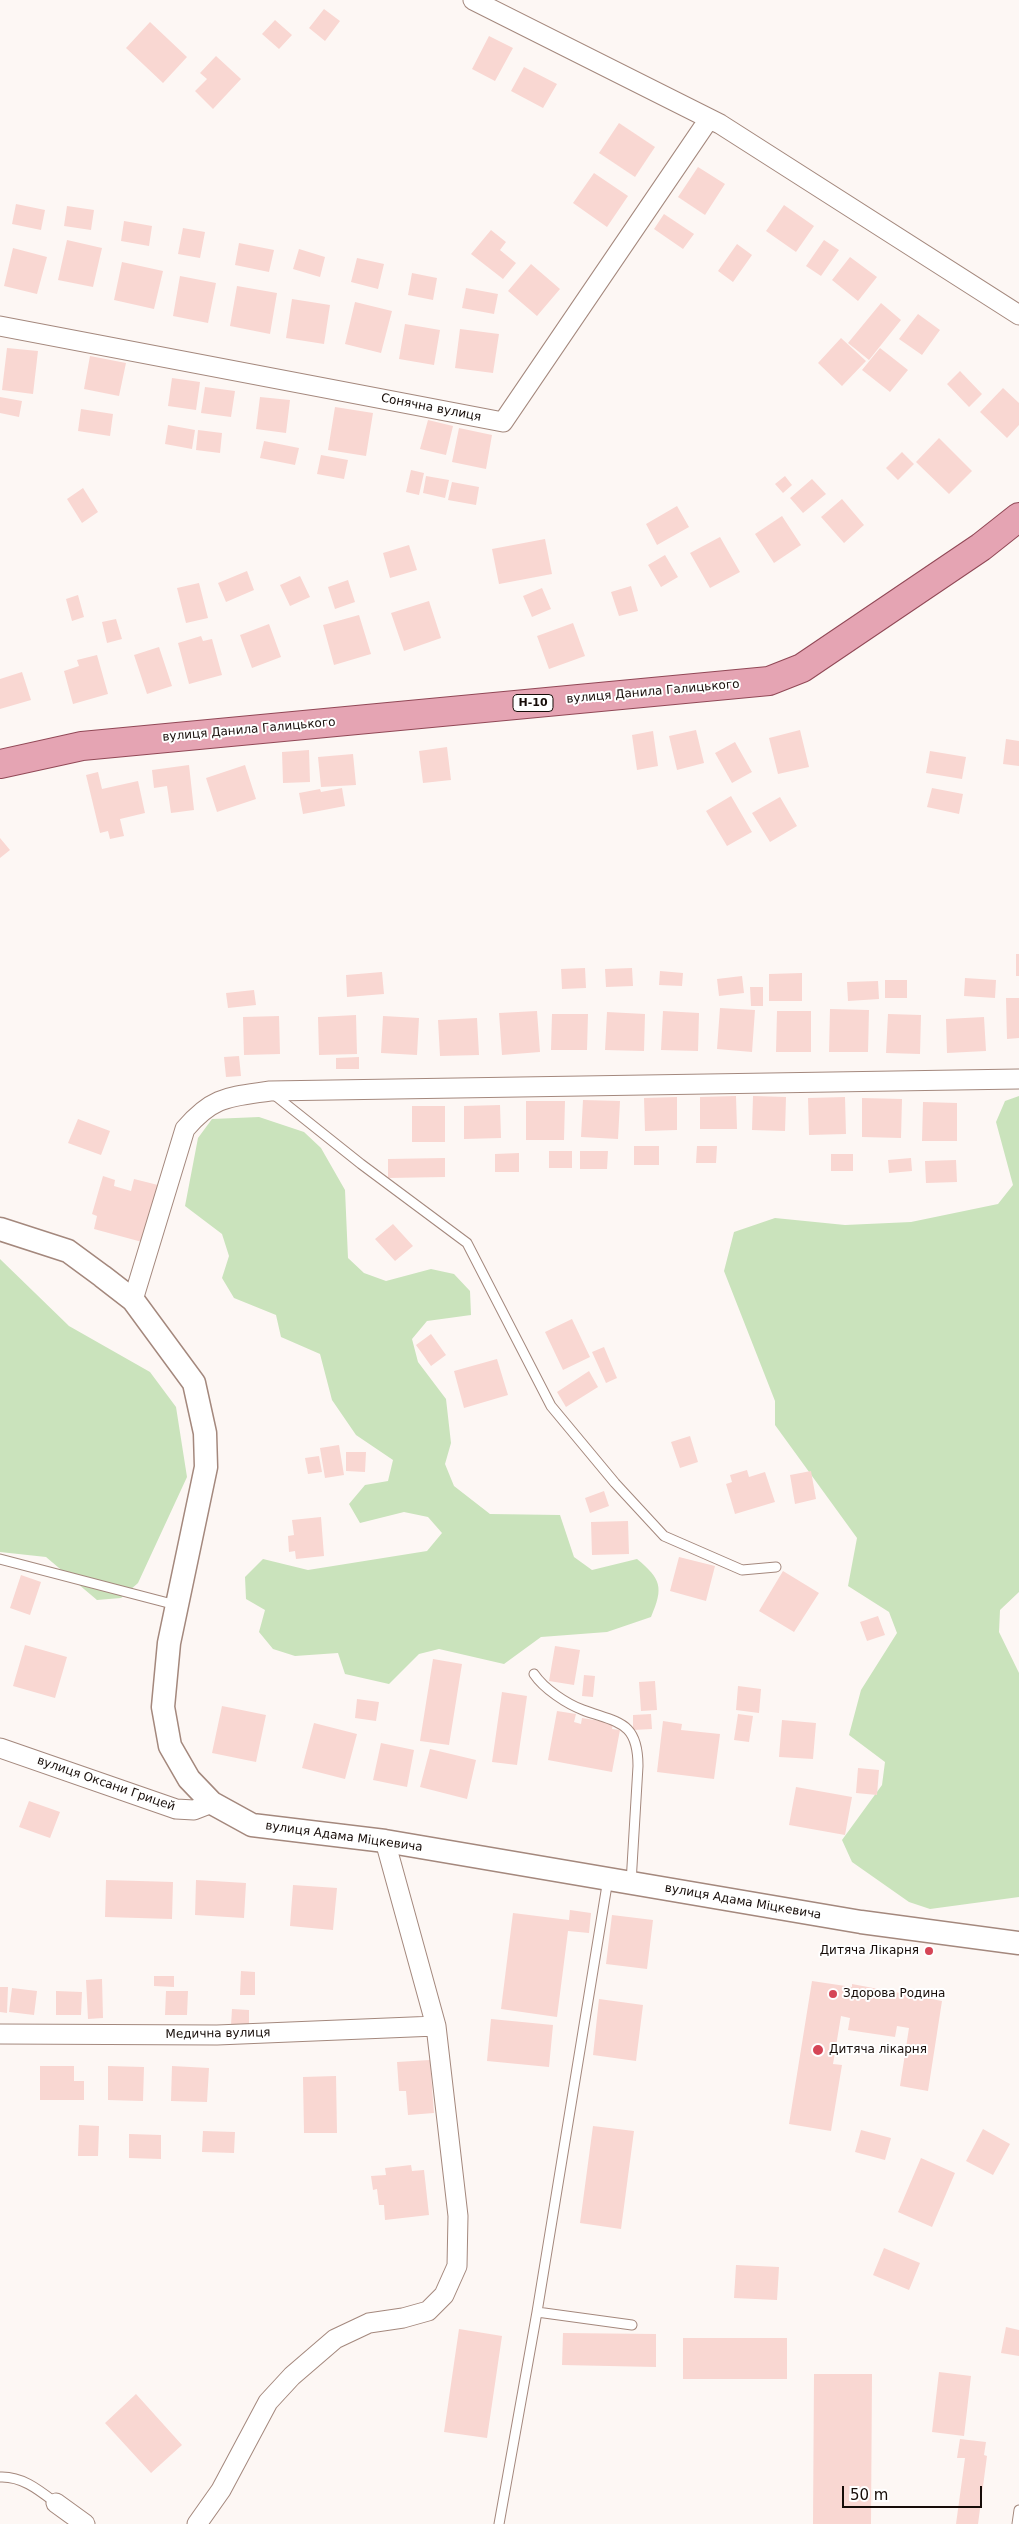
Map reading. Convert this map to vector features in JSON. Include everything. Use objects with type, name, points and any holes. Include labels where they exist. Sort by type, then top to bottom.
[{"type":"main road","name":"вулиця Данила Галицького","points":[[0,764],[82,746],[769,681],[802,668],[981,547],[1019,517]]},
{"type":"street","points":[[473,0],[709,118],[1017,308]]},
{"type":"street","name":"Сонячна вулиця","points":[[0,326],[503,422],[709,118]]},
{"type":"street","points":[[133,1300],[186,1130],[200,1112],[223,1098],[270,1091],[1019,1078]]},
{"type":"street","name":"вулиця Адама Міцкевича","points":[[0,1229],[68,1251],[133,1300],[194,1383],[205,1433],[206,1467],[169,1643],[163,1707],[170,1746],[189,1779],[212,1803],[252,1825],[385,1841],[861,1922],[1019,1943]]},
{"type":"street","name":"вулиця Оксани Грицей","points":[[0,1748],[176,1809],[194,1810],[212,1803]]},
{"type":"street","points":[[197,2524],[221,2490],[268,2402],[292,2376],[335,2339],[369,2323],[404,2318],[428,2311],[444,2295],[457,2266],[458,2216],[436,2026],[385,1841]]},
{"type":"street","name":"Медична вулиця","points":[[0,2034],[217,2036],[436,2026]]},
{"type":"street","points":[[56,2503],[85,2524]]},
{"type":"lane","points":[[270,1091],[361,1164],[467,1242],[551,1406],[615,1483],[664,1536],[742,1570],[776,1567]]},
{"type":"lane","points":[[0,1559],[176,1605]]},
{"type":"lane","points":[[534,1674],[540,1683],[582,1709],[618,1720],[633,1738],[638,1749],[638,1766],[631,1883]]},
{"type":"lane","points":[[499,2524],[537,2312],[608,1879]]},
{"type":"lane","points":[[537,2312],[632,2325]]},
{"type":"lane","points":[[0,2478],[13,2477],[38,2489],[56,2503]]},
{"type":"lane","points":[[1017,2524],[1019,2510]]},
{"type":"green space","points":[[1019,1096],[1019,1592],[1000,1610],[999,1632],[1019,1673],[1019,1897],[930,1909],[909,1902],[852,1862],[842,1840],[882,1785],[885,1762],[849,1735],[861,1690],[897,1633],[889,1612],[848,1586],[857,1538],[775,1425],[775,1401],[724,1271],[734,1232],[775,1218],[845,1225],[911,1222],[998,1204],[1013,1185],[996,1122],[1005,1101]]},
{"type":"green space","points":[[259,1117],[304,1132],[321,1148],[345,1190],[348,1258],[364,1273],[386,1281],[431,1269],[454,1274],[470,1291],[471,1315],[427,1321],[412,1339],[418,1362],[446,1399],[451,1443],[445,1464],[454,1486],[490,1514],[560,1515],[574,1557],[592,1570],[637,1559],[651,1572],[658,1584],[658,1598],[651,1617],[607,1632],[541,1637],[504,1664],[439,1649],[419,1654],[389,1684],[345,1674],[338,1653],[295,1656],[273,1649],[259,1632],[265,1610],[246,1599],[245,1577],[263,1559],[308,1570],[427,1551],[442,1533],[428,1517],[404,1512],[360,1523],[349,1504],[365,1485],[388,1481],[393,1460],[356,1435],[332,1400],[320,1354],[281,1337],[276,1315],[234,1298],[222,1278],[229,1256],[222,1234],[185,1206],[198,1138],[212,1119]]},
{"type":"green space","points":[[0,1259],[69,1326],[150,1372],[176,1407],[187,1477],[138,1583],[121,1598],[97,1600],[46,1557],[0,1552]]},
{"type":"building","points":[[324,9],[340,21],[325,41],[309,28]]},
{"type":"building","points":[[275,20],[292,35],[279,49],[262,34]]},
{"type":"building","points":[[150,22],[187,57],[163,83],[126,48]]},
{"type":"building","points":[[489,36],[513,48],[495,81],[472,69]]},
{"type":"building","points":[[216,56],[241,79],[213,109],[195,91],[207,79],[200,73]]},
{"type":"building","points":[[524,67],[557,84],[543,108],[511,91]]},
{"type":"building","points":[[619,123],[655,147],[635,177],[599,153]]},
{"type":"building","points":[[698,167],[725,184],[705,215],[678,197]]},
{"type":"building","points":[[594,173],[628,196],[607,227],[573,203]]},
{"type":"building","points":[[16,204],[45,210],[41,230],[12,224]]},
{"type":"building","points":[[784,205],[814,226],[796,252],[766,231]]},
{"type":"building","points":[[67,206],[94,210],[91,230],[64,226]]},
{"type":"building","points":[[664,214],[694,234],[683,249],[654,229]]},
{"type":"building","points":[[124,221],[152,226],[149,246],[121,241]]},
{"type":"building","points":[[183,228],[205,232],[200,258],[178,254]]},
{"type":"building","points":[[491,230],[506,242],[500,250],[516,263],[503,279],[471,254]]},
{"type":"building","points":[[67,240],[102,248],[93,287],[58,280]]},
{"type":"building","points":[[824,240],[839,250],[821,276],[806,266]]},
{"type":"building","points":[[239,243],[274,250],[269,272],[235,265]]},
{"type":"building","points":[[737,244],[752,255],[733,282],[718,271]]},
{"type":"building","points":[[13,248],[47,257],[37,294],[4,286]]},
{"type":"building","points":[[299,249],[325,257],[320,277],[293,269]]},
{"type":"building","points":[[850,257],[877,277],[858,301],[832,280]]},
{"type":"building","points":[[357,258],[384,264],[378,289],[351,282]]},
{"type":"building","points":[[122,262],[163,271],[154,309],[114,300]]},
{"type":"building","points":[[531,264],[560,289],[537,316],[508,291]]},
{"type":"building","points":[[412,273],[437,278],[433,300],[408,295]]},
{"type":"building","points":[[180,276],[216,283],[208,323],[173,316]]},
{"type":"building","points":[[237,286],[277,293],[270,334],[230,326]]},
{"type":"building","points":[[466,288],[498,294],[494,314],[462,308]]},
{"type":"building","points":[[292,299],[330,305],[324,344],[286,338]]},
{"type":"building","points":[[355,302],[392,311],[381,353],[345,344]]},
{"type":"building","points":[[881,303],[901,320],[869,360],[848,343]]},
{"type":"building","points":[[918,314],[940,330],[922,355],[899,339]]},
{"type":"building","points":[[405,324],[440,330],[434,365],[399,359]]},
{"type":"building","points":[[460,329],[499,334],[493,373],[455,368]]},
{"type":"building","points":[[841,338],[866,361],[842,386],[818,363]]},
{"type":"building","points":[[7,348],[38,351],[33,394],[2,390]]},
{"type":"building","points":[[880,348],[908,370],[890,392],[862,370]]},
{"type":"building","points":[[90,356],[126,363],[119,396],[84,389]]},
{"type":"building","points":[[960,371],[982,394],[969,407],[947,384]]},
{"type":"building","points":[[172,378],[200,382],[196,410],[168,406]]},
{"type":"building","points":[[205,387],[235,391],[231,417],[201,413]]},
{"type":"building","points":[[1003,388],[1019,403],[1019,425],[1007,438],[980,412]]},
{"type":"building","points":[[0,397],[22,401],[19,417],[0,413]]},
{"type":"building","points":[[260,397],[290,400],[286,433],[256,429]]},
{"type":"building","points":[[335,407],[373,413],[366,456],[328,450]]},
{"type":"building","points":[[81,409],[113,414],[110,436],[78,431]]},
{"type":"building","points":[[428,420],[453,426],[446,455],[420,449]]},
{"type":"building","points":[[168,425],[195,430],[192,449],[165,444]]},
{"type":"building","points":[[459,428],[492,435],[486,469],[452,462]]},
{"type":"building","points":[[198,430],[222,433],[220,453],[196,450]]},
{"type":"building","points":[[939,438],[972,471],[949,494],[916,462]]},
{"type":"building","points":[[264,441],[299,448],[295,465],[260,458]]},
{"type":"building","points":[[902,452],[914,464],[898,480],[886,468]]},
{"type":"building","points":[[321,455],[348,460],[344,479],[317,474]]},
{"type":"building","points":[[411,470],[424,473],[419,495],[406,492]]},
{"type":"building","points":[[426,476],[449,480],[445,498],[423,493]]},
{"type":"building","points":[[785,476],[792,485],[783,493],[775,484]]},
{"type":"building","points":[[812,479],[826,494],[803,513],[790,498]]},
{"type":"building","points":[[452,482],[479,487],[476,505],[448,500]]},
{"type":"building","points":[[83,488],[98,512],[82,523],[67,499]]},
{"type":"building","points":[[842,499],[864,525],[844,543],[821,517]]},
{"type":"building","points":[[677,506],[689,527],[657,545],[646,524]]},
{"type":"building","points":[[782,516],[801,545],[774,563],[755,534]]},
{"type":"building","points":[[720,537],[740,572],[710,588],[690,553]]},
{"type":"building","points":[[545,539],[552,574],[499,584],[492,549]]},
{"type":"building","points":[[409,545],[417,570],[390,578],[383,553]]},
{"type":"building","points":[[665,555],[678,577],[661,587],[648,565]]},
{"type":"building","points":[[247,571],[254,590],[226,602],[218,583]]},
{"type":"building","points":[[300,576],[310,597],[290,606],[280,585]]},
{"type":"building","points":[[348,580],[355,602],[335,609],[328,587]]},
{"type":"building","points":[[199,583],[208,618],[186,623],[177,588]]},
{"type":"building","points":[[631,586],[638,611],[619,616],[611,592]]},
{"type":"building","points":[[542,588],[551,609],[532,617],[523,596]]},
{"type":"building","points":[[78,595],[84,617],[72,621],[66,599]]},
{"type":"building","points":[[429,601],[441,638],[404,651],[391,613]]},
{"type":"building","points":[[359,615],[371,654],[334,665],[323,625]]},
{"type":"building","points":[[116,619],[122,639],[107,643],[102,622]]},
{"type":"building","points":[[573,623],[585,656],[549,669],[537,636]]},
{"type":"building","points":[[269,624],[281,657],[252,668],[240,635]]},
{"type":"building","points":[[201,636],[203,641],[212,639],[222,675],[189,684],[178,643]]},
{"type":"building","points":[[159,647],[172,686],[147,694],[134,655]]},
{"type":"building","points":[[97,655],[108,694],[73,704],[64,671],[79,666],[77,660]]},
{"type":"building","points":[[22,672],[31,700],[0,709],[0,679]]},
{"type":"building","points":[[696,730],[704,763],[677,770],[669,736]]},
{"type":"building","points":[[800,730],[809,767],[778,774],[769,738]]},
{"type":"building","points":[[653,731],[658,766],[637,770],[632,735]]},
{"type":"building","points":[[1006,739],[1019,741],[1019,766],[1003,764]]},
{"type":"building","points":[[735,742],[752,772],[732,783],[715,753]]},
{"type":"building","points":[[447,747],[451,780],[423,783],[419,751]]},
{"type":"building","points":[[309,750],[310,782],[283,783],[282,752]]},
{"type":"building","points":[[930,751],[966,757],[962,779],[926,773]]},
{"type":"building","points":[[353,754],[356,785],[321,787],[318,757]]},
{"type":"building","points":[[189,765],[194,810],[171,813],[167,786],[154,788],[152,770]]},
{"type":"building","points":[[245,765],[256,799],[217,812],[206,778]]},
{"type":"building","points":[[98,772],[102,789],[138,781],[145,813],[120,819],[124,836],[110,839],[108,831],[100,833],[86,775]]},
{"type":"building","points":[[342,788],[345,806],[303,814],[299,793],[320,789],[321,792]]},
{"type":"building","points":[[932,788],[963,794],[959,814],[927,807]]},
{"type":"building","points":[[731,796],[752,832],[727,846],[706,811]]},
{"type":"building","points":[[780,797],[797,826],[770,842],[752,813]]},
{"type":"building","points":[[0,838],[10,850],[0,858]]},
{"type":"building","points":[[1016,954],[1019,954],[1019,976],[1016,976]]},
{"type":"building","points":[[585,968],[586,988],[562,989],[561,969]]},
{"type":"building","points":[[632,968],[633,986],[606,987],[605,969]]},
{"type":"building","points":[[660,971],[683,973],[682,986],[659,985]]},
{"type":"building","points":[[382,972],[384,994],[347,997],[346,975]]},
{"type":"building","points":[[802,973],[802,1001],[769,1001],[769,974]]},
{"type":"building","points":[[742,976],[744,993],[719,996],[717,979]]},
{"type":"building","points":[[965,978],[996,980],[995,998],[964,996]]},
{"type":"building","points":[[885,980],[907,980],[907,998],[885,998]]},
{"type":"building","points":[[878,981],[879,999],[848,1001],[847,982]]},
{"type":"building","points":[[750,987],[763,987],[763,1006],[751,1006]]},
{"type":"building","points":[[254,990],[256,1005],[228,1008],[226,993]]},
{"type":"building","points":[[1006,998],[1019,998],[1019,1038],[1007,1039]]},
{"type":"building","points":[[720,1008],[755,1010],[752,1052],[717,1049]]},
{"type":"building","points":[[830,1009],[869,1010],[868,1052],[829,1052]]},
{"type":"building","points":[[537,1011],[540,1052],[502,1055],[499,1013]]},
{"type":"building","points":[[663,1011],[699,1013],[698,1051],[661,1050]]},
{"type":"building","points":[[777,1011],[811,1011],[811,1052],[776,1052]]},
{"type":"building","points":[[607,1012],[645,1014],[644,1051],[605,1050]]},
{"type":"building","points":[[552,1014],[588,1014],[587,1050],[551,1050]]},
{"type":"building","points":[[888,1014],[921,1015],[920,1054],[886,1053]]},
{"type":"building","points":[[356,1015],[357,1054],[319,1055],[318,1017]]},
{"type":"building","points":[[279,1016],[280,1054],[244,1055],[243,1017]]},
{"type":"building","points":[[383,1016],[419,1018],[417,1055],[381,1053]]},
{"type":"building","points":[[984,1017],[986,1051],[947,1053],[946,1019]]},
{"type":"building","points":[[477,1018],[479,1055],[440,1056],[438,1020]]},
{"type":"building","points":[[239,1056],[241,1076],[226,1077],[224,1057]]},
{"type":"building","points":[[359,1057],[359,1069],[336,1069],[336,1058]]},
{"type":"building","points":[[736,1096],[737,1129],[700,1129],[700,1097]]},
{"type":"building","points":[[753,1096],[786,1097],[785,1131],[752,1130]]},
{"type":"building","points":[[677,1097],[677,1130],[645,1131],[644,1098]]},
{"type":"building","points":[[845,1097],[846,1134],[809,1135],[808,1098]]},
{"type":"building","points":[[862,1098],[902,1099],[901,1138],[862,1137]]},
{"type":"building","points":[[583,1100],[620,1101],[618,1139],[581,1137]]},
{"type":"building","points":[[526,1101],[565,1101],[564,1140],[526,1140]]},
{"type":"building","points":[[923,1102],[957,1103],[957,1141],[922,1141]]},
{"type":"building","points":[[500,1105],[501,1138],[464,1139],[464,1106]]},
{"type":"building","points":[[412,1106],[445,1106],[445,1142],[412,1142]]},
{"type":"building","points":[[78,1119],[110,1131],[101,1155],[68,1143]]},
{"type":"building","points":[[634,1146],[659,1146],[659,1165],[634,1165]]},
{"type":"building","points":[[697,1146],[717,1146],[716,1163],[696,1163]]},
{"type":"building","points":[[549,1151],[572,1151],[572,1168],[549,1168]]},
{"type":"building","points":[[580,1151],[608,1151],[607,1169],[580,1169]]},
{"type":"building","points":[[519,1153],[519,1172],[495,1172],[495,1154]]},
{"type":"building","points":[[831,1154],[853,1154],[853,1171],[831,1171]]},
{"type":"building","points":[[445,1158],[445,1177],[388,1178],[388,1159]]},
{"type":"building","points":[[911,1158],[912,1171],[889,1173],[888,1160]]},
{"type":"building","points":[[956,1160],[957,1182],[926,1183],[925,1161]]},
{"type":"building","points":[[103,1176],[115,1180],[114,1186],[131,1191],[134,1179],[158,1185],[142,1242],[94,1229],[97,1216],[92,1214]]},
{"type":"building","points":[[393,1224],[413,1246],[395,1261],[375,1239]]},
{"type":"building","points":[[572,1319],[590,1357],[563,1370],[545,1332]]},
{"type":"building","points":[[431,1334],[446,1355],[431,1366],[416,1345]]},
{"type":"building","points":[[604,1347],[617,1378],[606,1383],[592,1352]]},
{"type":"building","points":[[497,1359],[508,1395],[464,1408],[454,1371]]},
{"type":"building","points":[[589,1371],[598,1387],[566,1407],[557,1392]]},
{"type":"building","points":[[690,1436],[698,1462],[680,1468],[671,1442]]},
{"type":"building","points":[[339,1445],[344,1475],[325,1478],[320,1448]]},
{"type":"building","points":[[346,1452],[366,1452],[365,1472],[346,1471]]},
{"type":"building","points":[[319,1456],[322,1472],[308,1474],[305,1458]]},
{"type":"building","points":[[747,1470],[749,1477],[765,1472],[775,1502],[735,1514],[726,1484],[732,1482],[730,1475]]},
{"type":"building","points":[[811,1471],[816,1499],[795,1504],[790,1475]]},
{"type":"building","points":[[604,1491],[609,1506],[590,1513],[585,1498]]},
{"type":"building","points":[[321,1517],[324,1556],[296,1559],[295,1551],[289,1552],[288,1536],[294,1535],[292,1520]]},
{"type":"building","points":[[628,1521],[629,1554],[592,1555],[591,1522]]},
{"type":"building","points":[[679,1557],[715,1566],[706,1601],[670,1591]]},
{"type":"building","points":[[783,1571],[819,1593],[794,1632],[759,1611]]},
{"type":"building","points":[[21,1575],[41,1582],[30,1615],[10,1608]]},
{"type":"building","points":[[878,1616],[885,1635],[867,1641],[860,1622]]},
{"type":"building","points":[[25,1645],[67,1657],[55,1698],[13,1686]]},
{"type":"building","points":[[555,1646],[580,1650],[574,1685],[549,1681]]},
{"type":"building","points":[[433,1659],[462,1664],[449,1745],[420,1741]]},
{"type":"building","points":[[584,1675],[595,1676],[593,1697],[582,1696]]},
{"type":"building","points":[[655,1681],[657,1710],[641,1711],[639,1682]]},
{"type":"building","points":[[738,1686],[761,1689],[759,1713],[736,1710]]},
{"type":"building","points":[[502,1692],[527,1696],[517,1765],[492,1762]]},
{"type":"building","points":[[357,1699],[379,1702],[376,1721],[355,1718]]},
{"type":"building","points":[[222,1706],[266,1715],[256,1762],[212,1753]]},
{"type":"building","points":[[557,1711],[576,1714],[574,1722],[581,1724],[582,1718],[613,1723],[612,1729],[620,1730],[612,1772],[548,1760]]},
{"type":"building","points":[[651,1714],[652,1729],[633,1730],[633,1715]]},
{"type":"building","points":[[738,1714],[753,1716],[749,1742],[734,1740]]},
{"type":"building","points":[[782,1720],[816,1723],[813,1759],[779,1757]]},
{"type":"building","points":[[663,1721],[682,1724],[681,1730],[720,1734],[714,1779],[657,1772]]},
{"type":"building","points":[[314,1723],[357,1734],[345,1779],[302,1768]]},
{"type":"building","points":[[381,1743],[414,1750],[407,1787],[373,1780]]},
{"type":"building","points":[[430,1749],[476,1760],[467,1799],[420,1787]]},
{"type":"building","points":[[858,1768],[879,1770],[877,1795],[856,1793]]},
{"type":"building","points":[[796,1787],[852,1797],[845,1835],[789,1825]]},
{"type":"building","points":[[29,1801],[60,1812],[50,1838],[19,1827]]},
{"type":"building","points":[[106,1880],[173,1882],[172,1919],[105,1917]]},
{"type":"building","points":[[196,1880],[246,1883],[244,1918],[195,1915]]},
{"type":"building","points":[[293,1885],[337,1888],[333,1930],[290,1926]]},
{"type":"building","points":[[570,1910],[591,1913],[589,1933],[568,1931],[557,2017],[501,2009],[513,1913],[569,1920]]},
{"type":"building","points":[[612,1915],[653,1920],[647,1969],[606,1964]]},
{"type":"building","points":[[241,1971],[255,1972],[255,1995],[240,1995]]},
{"type":"building","points":[[154,1976],[174,1976],[174,1987],[154,1986]]},
{"type":"building","points":[[102,1979],[103,2018],[88,2019],[86,1980]]},
{"type":"building","name":"Дитяча лікарня","points":[[812,1981],[852,1987],[852,1984],[942,2001],[928,2091],[900,2086],[909,2028],[897,2026],[895,2037],[848,2030],[850,2018],[841,2016],[833,2064],[842,2065],[831,2131],[789,2124]]},
{"type":"building","points":[[0,1987],[8,1987],[7,2013],[0,2012]]},
{"type":"building","points":[[12,1988],[37,1991],[34,2015],[9,2012]]},
{"type":"building","points":[[56,1991],[82,1992],[81,2015],[56,2015]]},
{"type":"building","points":[[166,1991],[188,1991],[187,2015],[165,2015]]},
{"type":"building","points":[[599,1999],[643,2005],[636,2061],[593,2055]]},
{"type":"building","points":[[232,2009],[249,2010],[249,2025],[231,2025]]},
{"type":"building","points":[[491,2019],[553,2025],[549,2067],[487,2061]]},
{"type":"building","points":[[430,2060],[434,2113],[408,2115],[406,2091],[399,2091],[397,2062]]},
{"type":"building","points":[[40,2066],[74,2066],[74,2081],[84,2081],[84,2100],[40,2100]]},
{"type":"building","points":[[108,2066],[144,2067],[143,2101],[108,2100]]},
{"type":"building","points":[[172,2066],[209,2068],[207,2102],[171,2101]]},
{"type":"building","points":[[336,2076],[337,2133],[304,2133],[303,2077]]},
{"type":"building","points":[[79,2125],[99,2126],[98,2156],[78,2156]]},
{"type":"building","points":[[593,2126],[634,2131],[621,2229],[580,2223]]},
{"type":"building","points":[[983,2129],[1010,2144],[993,2175],[966,2161]]},
{"type":"building","points":[[861,2130],[891,2138],[885,2160],[855,2152]]},
{"type":"building","points":[[203,2131],[235,2132],[234,2153],[202,2152]]},
{"type":"building","points":[[129,2134],[161,2135],[161,2159],[129,2158]]},
{"type":"building","points":[[921,2158],[955,2173],[932,2227],[898,2212]]},
{"type":"building","points":[[411,2165],[412,2171],[424,2170],[429,2215],[385,2220],[384,2205],[379,2205],[377,2189],[373,2190],[371,2176],[386,2175],[385,2168]]},
{"type":"building","points":[[884,2248],[920,2263],[909,2290],[873,2275]]},
{"type":"building","points":[[736,2265],[779,2267],[777,2300],[734,2298]]},
{"type":"building","points":[[1006,2327],[1019,2330],[1019,2356],[1001,2353]]},
{"type":"building","points":[[459,2329],[502,2336],[487,2438],[444,2432]]},
{"type":"building","points":[[563,2333],[656,2334],[656,2367],[562,2365]]},
{"type":"building","points":[[683,2338],[787,2338],[787,2379],[683,2379]]},
{"type":"building","points":[[939,2372],[971,2376],[964,2436],[932,2432]]},
{"type":"building","points":[[814,2374],[872,2374],[871,2524],[813,2524]]},
{"type":"building","points":[[136,2394],[182,2445],[151,2473],[105,2423]]},
{"type":"building","points":[[960,2439],[986,2442],[984,2455],[987,2456],[978,2524],[956,2524],[965,2458],[957,2458]]},
{"type":"place","name":"Дитяча Лікарня","points":[[929,1951]]},
{"type":"place","name":"Здорова Родина","points":[[833,1994]]},
{"type":"place","name":"Дитяча лікарня","points":[[818,2050]]}]
